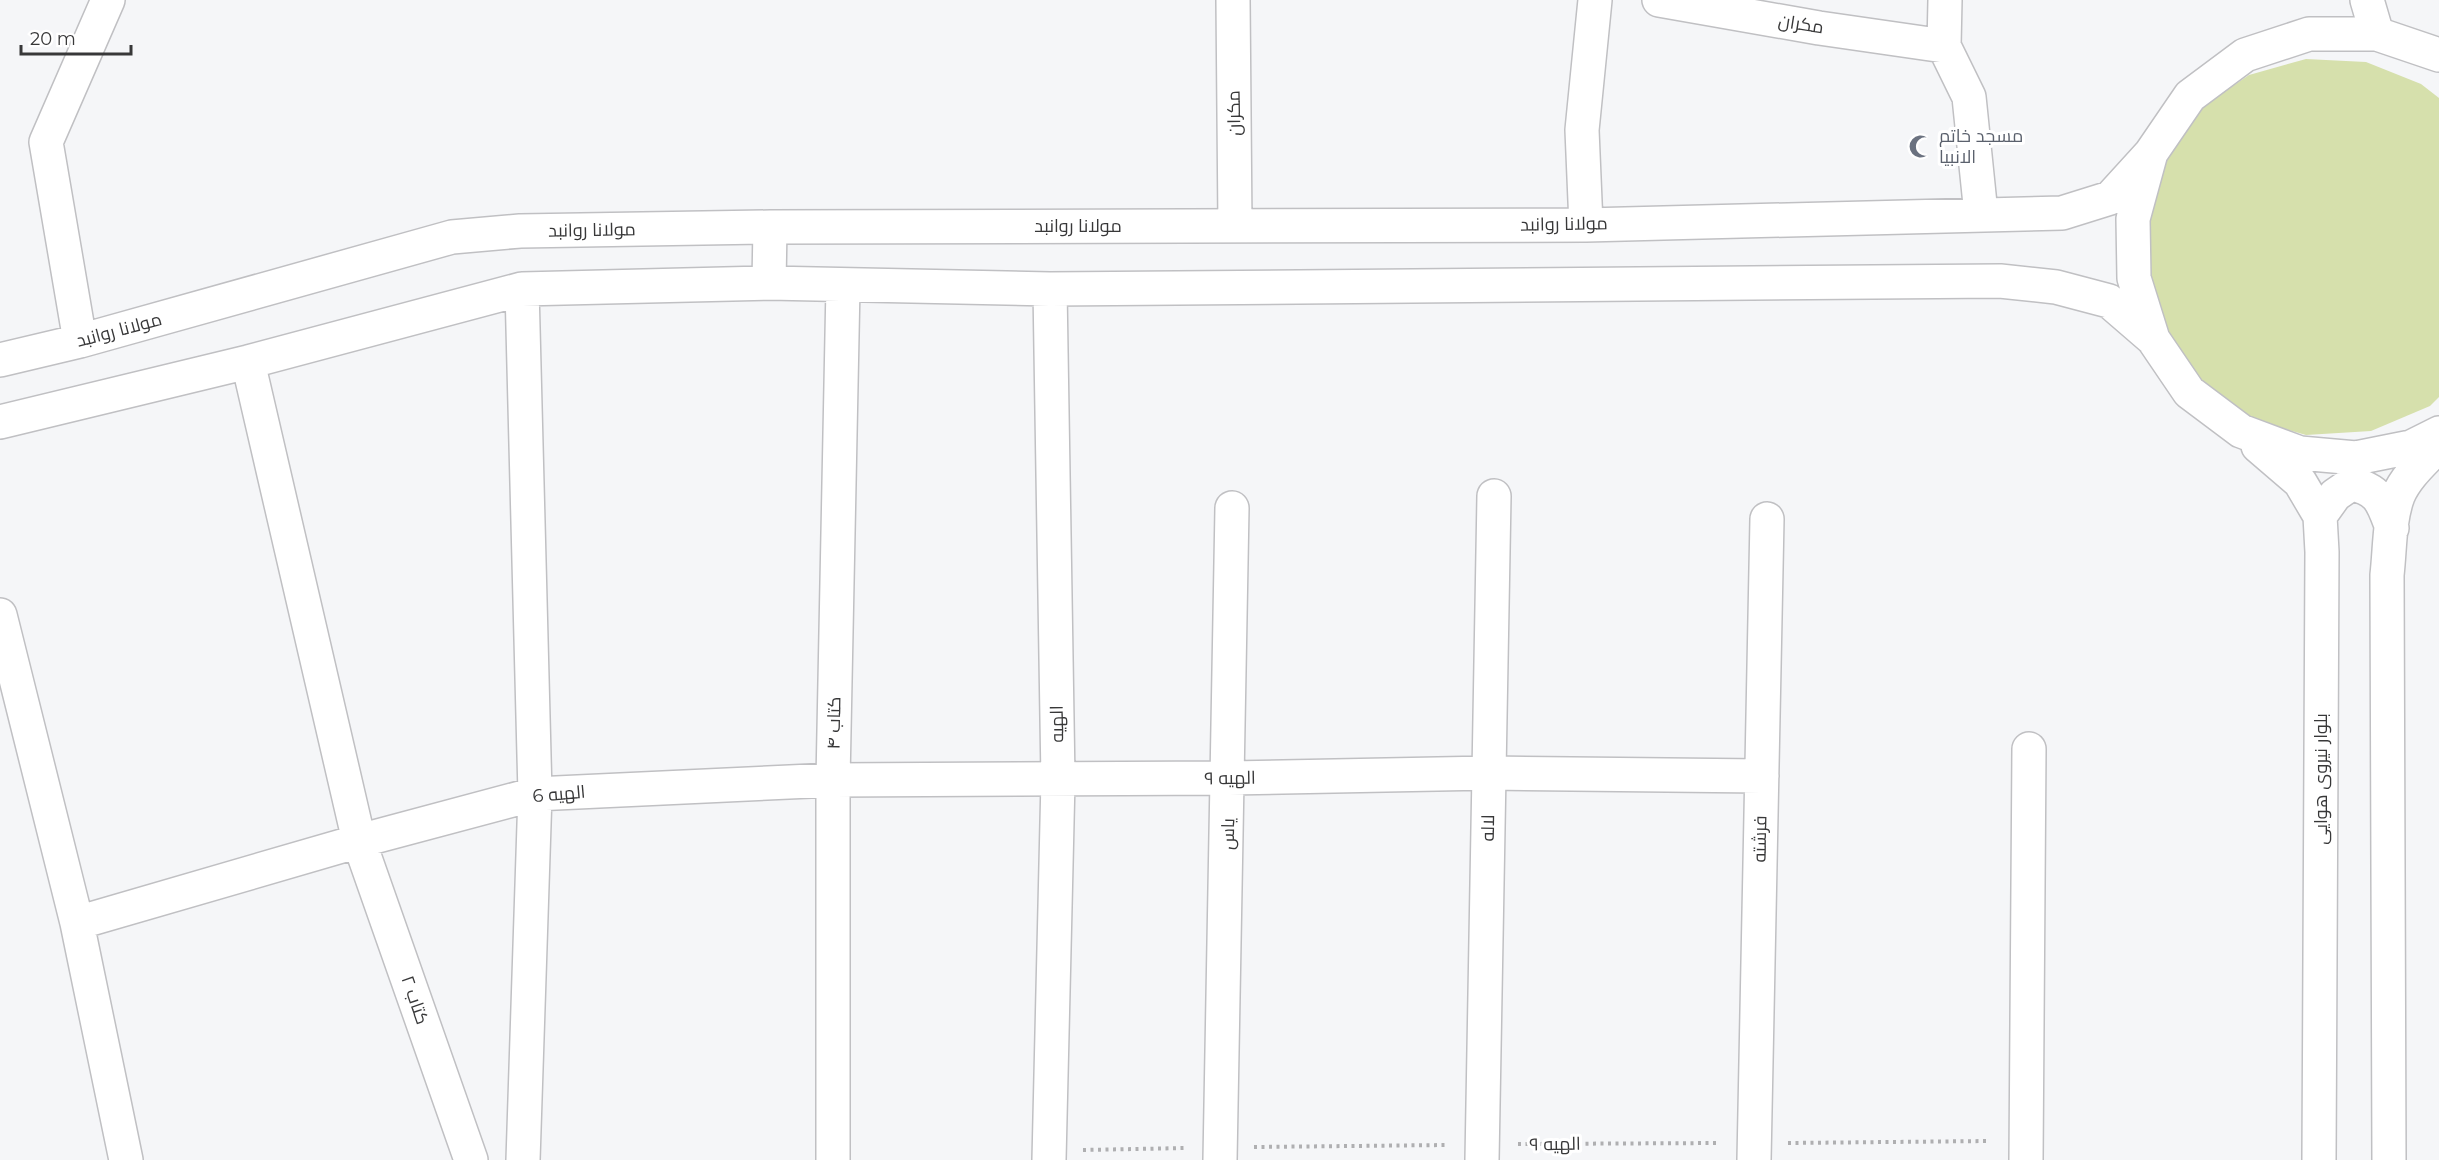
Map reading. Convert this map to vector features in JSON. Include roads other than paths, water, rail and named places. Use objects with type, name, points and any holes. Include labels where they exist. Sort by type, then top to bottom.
[{"type":"street","points":[[80,341],[46,142],[108,0]]},
{"type":"street","name":"مکران","points":[[1233,0],[1235,226]]},
{"type":"street","points":[[1586,225],[1582,130],[1595,0]]},
{"type":"street","name":"مکران","points":[[1659,0],[1819,28],[1944,46]]},
{"type":"street","points":[[1946,0],[1944,46],[1969,98],[1982,214]]},
{"type":"street","points":[[2367,0],[2377,34]]},
{"type":"street","points":[[2153,339],[2133,278],[2133,219],[2151,153],[2190,96],[2245,56],[2309,34],[2377,34],[2439,54]]},
{"type":"street","name":"مولانا روانبد","points":[[0,360],[80,341],[452,237],[520,231],[770,227],[1586,225],[2062,213],[2110,198],[2151,153]]},
{"type":"street","points":[[769,283],[770,227]]},
{"type":"street","points":[[0,423],[248,362],[522,289],[769,283],[1050,289],[2000,281],[2056,287],[2109,301],[2153,339],[2189,392],[2241,431],[2300,453],[2356,458],[2411,447],[2439,433]]},
{"type":"street","name":"کتاب ۴","points":[[833,1160],[833,780],[843,286]]},
{"type":"street","points":[[522,289],[535,794],[523,1160]]},
{"type":"street","name":"الهیه","points":[[1049,1155],[1058,780],[1050,289]]},
{"type":"street","name":"کتاب ۲","points":[[248,362],[359,841],[471,1160]]},
{"type":"street","name":"بلوار نیروی هوایی","points":[[2241,431],[2300,482],[2320,516],[2322,552],[2319,1160]]},
{"type":"street","points":[[2388,1160],[2387,575],[2398,496],[2411,474],[2439,445]]},
{"type":"street","points":[[2320,516],[2335,495],[2351,484],[2368,487],[2382,501],[2392,528]]},
{"type":"street","name":"لاله","points":[[1482,1152],[1494,496]]},
{"type":"street","name":"یاس","points":[[1220,1154],[1229,778],[1232,508]]},
{"type":"street","name":"فرشته","points":[[1754,1151],[1767,519]]},
{"type":"street","points":[[0,615],[77,923],[126,1160]]},
{"type":"street","points":[[2026,1150],[2029,748]]},
{"type":"street","name":"الهیه ۹","points":[[1058,780],[1488,773],[1761,776]]},
{"type":"street","name":"الهیه 6","points":[[77,923],[359,841],[535,794],[833,780],[1058,780]]},
{"type":"place","name":"مسجد خاتم الانبیا","points":[[1921,146]]}]
